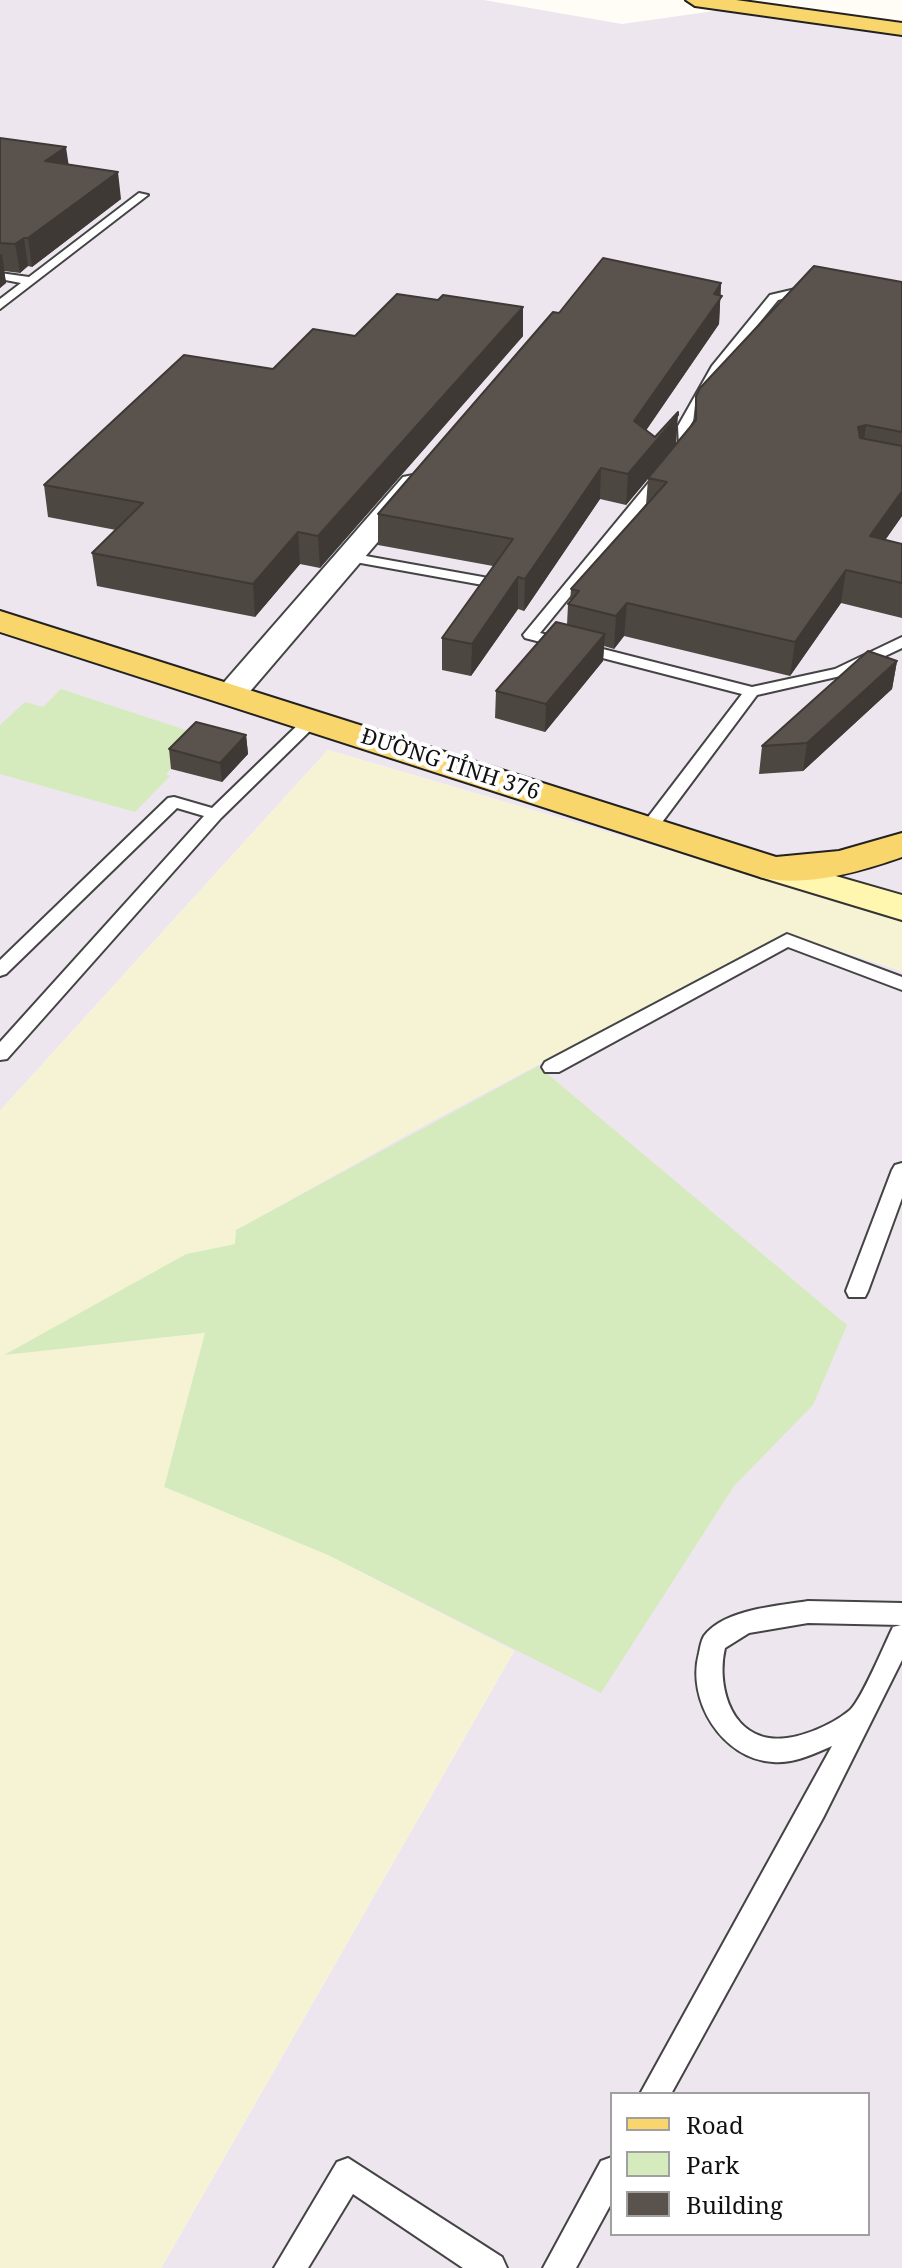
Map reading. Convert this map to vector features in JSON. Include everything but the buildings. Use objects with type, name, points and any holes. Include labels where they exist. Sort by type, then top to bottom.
[{"type":"main road","points":[[695,0],[902,29]]},
{"type":"main road","name":"ĐƯỜNG TỈNH 376","points":[[0,621],[773,869],[813,869],[902,844]]},
{"type":"main road","points":[[773,869],[902,908]]},
{"type":"street","points":[[230,695],[432,461]]},
{"type":"lane","points":[[0,305],[143,195]]},
{"type":"lane","points":[[0,276],[31,281]]},
{"type":"lane","points":[[829,286],[806,287],[774,297],[718,366],[684,426],[686,446],[530,635],[752,692],[840,672],[902,642]]},
{"type":"lane","points":[[349,557],[494,583]]},
{"type":"lane","points":[[648,829],[752,692]]},
{"type":"lane","points":[[0,1054],[215,814],[311,721]]},
{"type":"lane","points":[[0,970],[174,802],[215,814]]},
{"type":"lane","points":[[552,1067],[787,940],[902,984]]},
{"type":"lane","points":[[857,1291],[902,1170]]},
{"type":"lane","points":[[861,1716],[825,1739],[783,1751],[754,1747],[717,1714],[707,1674],[714,1642],[744,1623],[808,1612],[902,1614]]},
{"type":"lane","points":[[656,2092],[814,1809],[902,1635]]},
{"type":"lane","points":[[290,2268],[348,2173],[491,2268]]},
{"type":"lane","points":[[559,2268],[610,2176]]},
{"type":"shaded area","points":[[0,0],[484,0],[622,24],[735,8],[867,23],[902,37],[902,919],[328,750],[0,1111]]},
{"type":"shaded area","points":[[328,750],[902,919],[902,971],[786,933],[422,1126],[237,1230],[235,1244],[186,1254],[7,1354],[206,1333],[164,1487],[328,1555],[514,1651],[161,2268],[0,2268],[0,1111]]},
{"type":"shaded area","points":[[786,933],[902,971],[902,2268],[161,2268],[514,1651],[328,1555],[279,1535],[183,1415],[236,1230],[422,1126]]},
{"type":"green space","points":[[61,689],[210,738],[197,741],[166,774],[170,776],[135,812],[0,774],[0,725],[25,702],[43,707]]},
{"type":"green space","points":[[538,1066],[847,1325],[813,1405],[734,1486],[601,1693],[328,1555],[164,1487],[205,1333],[4,1355],[186,1254],[235,1244],[236,1230]]}]
